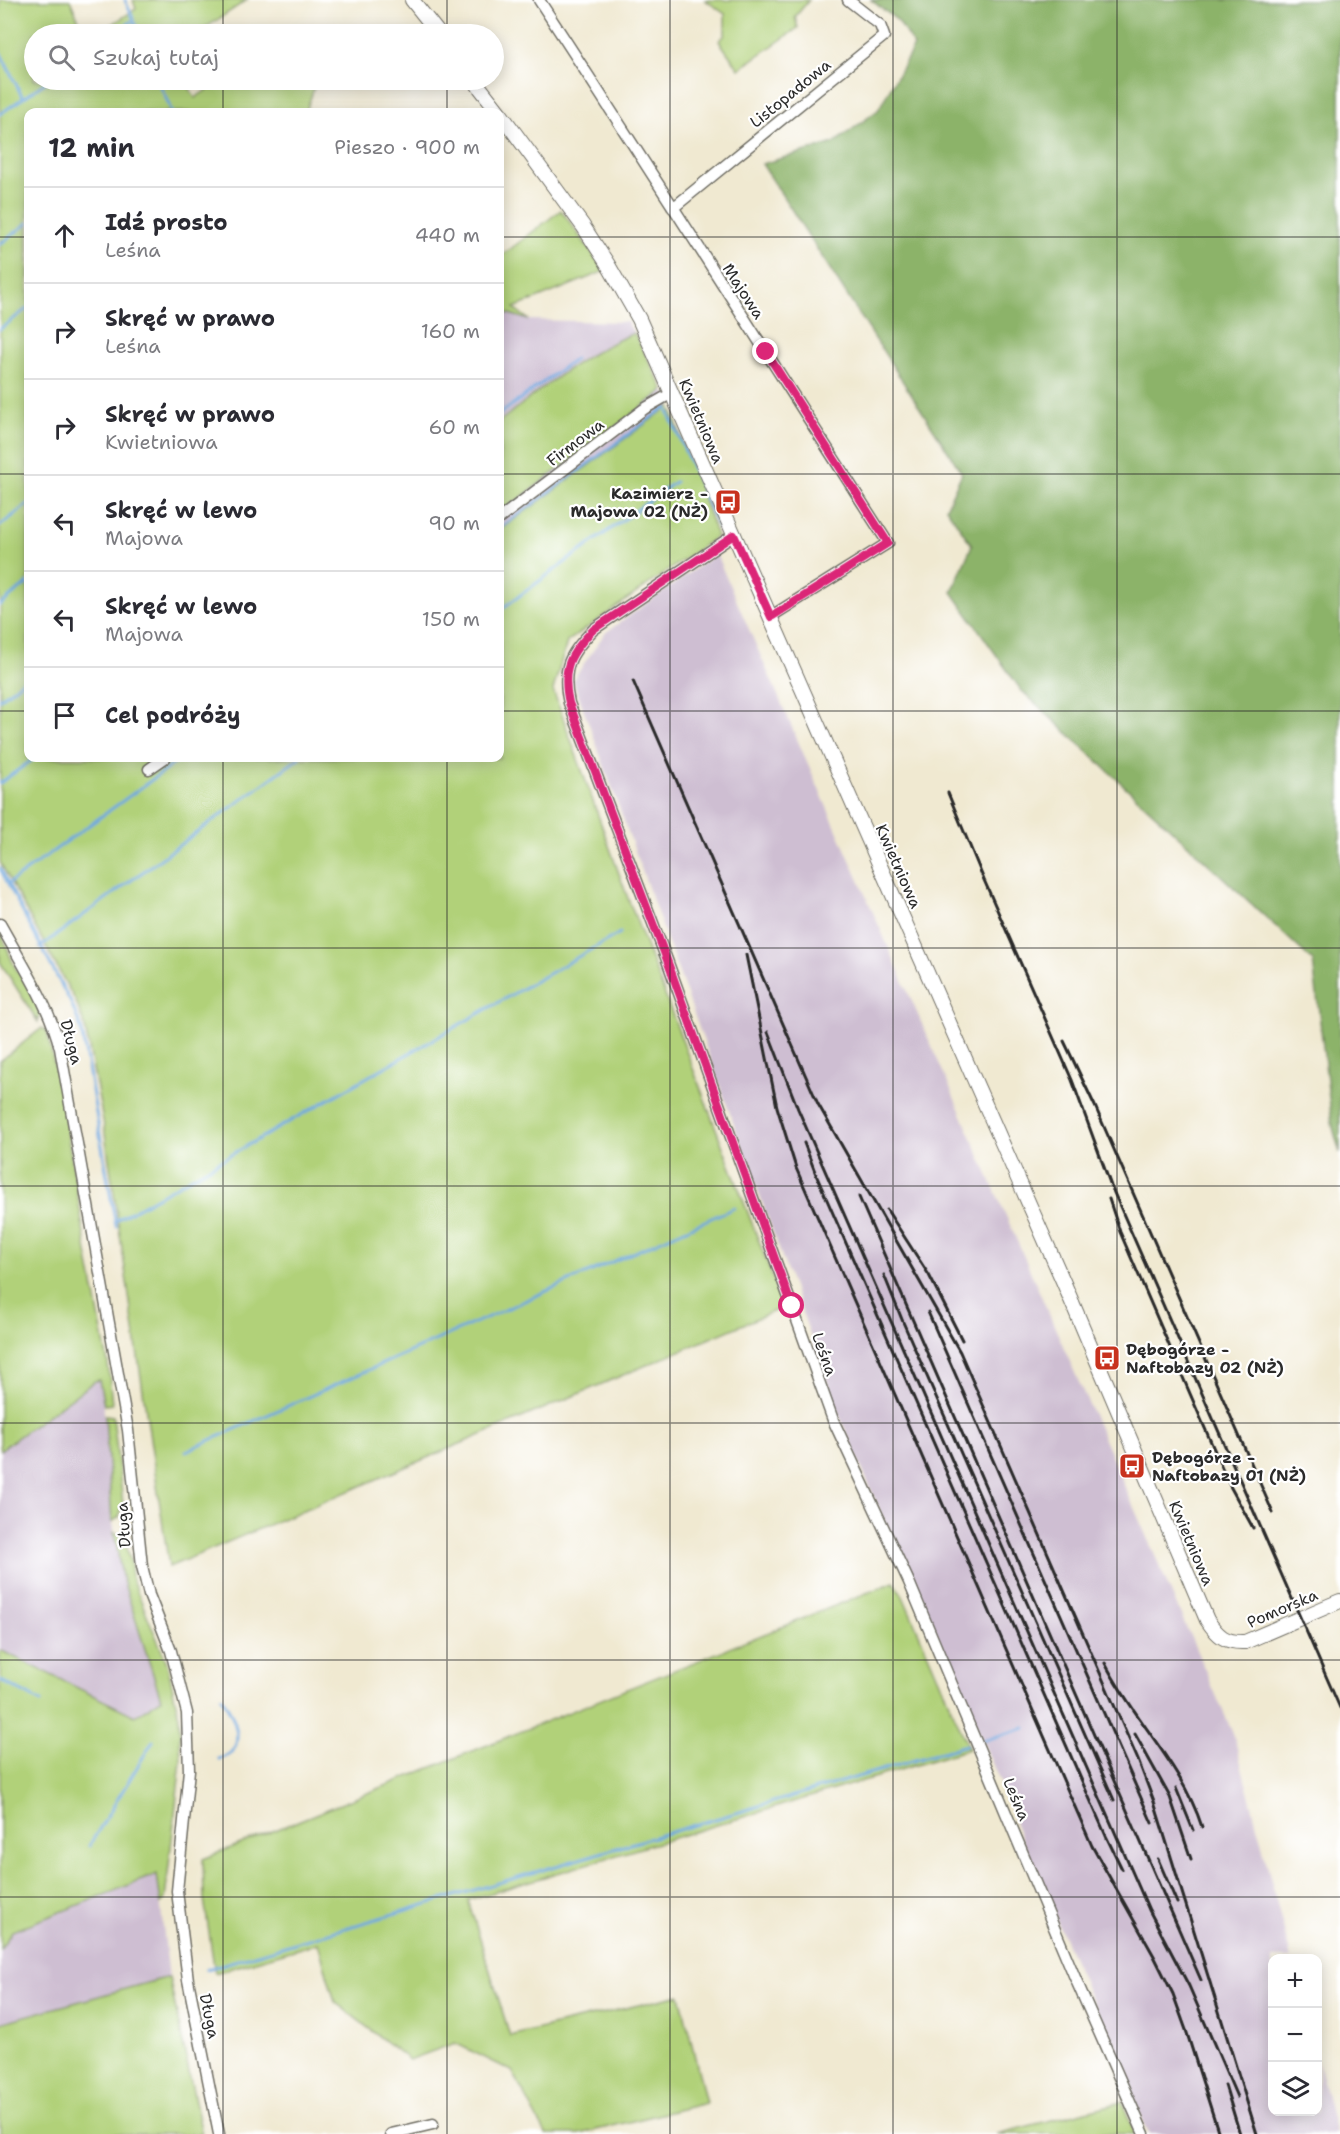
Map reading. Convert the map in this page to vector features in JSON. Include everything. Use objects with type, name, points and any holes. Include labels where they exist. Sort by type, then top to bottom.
[{"type":"street","points":[[412,0],[431,24]]},
{"type":"street","name":"Majowa","points":[[539,0],[638,149],[673,208],[888,543],[771,617]]},
{"type":"street","name":"Listopadowa","points":[[673,208],[884,36],[880,24],[848,0]]},
{"type":"street","name":"Kwietniowa","points":[[482,90],[495,108]]},
{"type":"street","name":"Kwietniowa","points":[[504,120],[562,197],[607,263],[639,319],[1064,1281],[1205,1615],[1223,1638],[1229,1642],[1237,1642]]},
{"type":"street","name":"Firmowa","points":[[504,515],[644,409],[672,393]]},
{"type":"street","name":"Leśna","points":[[734,535],[594,629],[578,645],[570,659],[566,673],[569,703],[667,960],[833,1420],[909,1582],[1076,1980],[1144,2134]]},
{"type":"street","points":[[149,769],[159,762]]},
{"type":"street","name":"Długa","points":[[0,924],[44,1004],[60,1048],[128,1430],[142,1566],[149,1595],[174,1661],[187,1713],[189,1770],[177,1891],[188,1980],[219,2134]]},
{"type":"street","name":"Pomorska","points":[[1237,1642],[1250,1641],[1340,1601]]},
{"type":"street","points":[[391,2134],[433,2124]]},
{"type":"shaded area","points":[[504,312],[529,320],[627,322],[634,333],[582,359],[504,418]]},
{"type":"shaded area","points":[[664,390],[670,406],[504,527],[504,510]]},
{"type":"shaded area","points":[[716,554],[1234,1736],[1290,1954],[1268,1954],[1268,2116],[1322,2116],[1322,2077],[1336,2134],[1149,2134],[1012,1817],[1014,1814],[899,1547],[895,1546],[840,1417],[573,680],[605,633]]},
{"type":"shaded area","points":[[99,1380],[103,1398],[112,1517],[122,1577],[161,1699],[135,1716],[0,1650],[0,1450]]},
{"type":"shaded area","points":[[157,1874],[169,1977],[0,2023],[0,1950],[12,1931]]},
{"type":"green space","points":[[0,0],[70,0],[81,24],[24,24],[24,90],[191,90],[195,98],[207,90],[313,90],[307,108],[24,108],[24,762],[504,762],[504,527],[670,406],[717,536],[567,642],[553,690],[626,893],[784,1307],[169,1567],[103,1120],[85,1027],[76,1002],[0,862]]},
{"type":"green space","points":[[133,0],[247,0],[211,24],[113,24],[136,9]]},
{"type":"green space","points":[[705,0],[809,0],[795,17],[798,28],[739,69],[719,41],[725,35],[725,14]]},
{"type":"green space","points":[[871,0],[1340,0],[1340,1153],[1332,1124],[1313,961],[1021,690],[952,592],[972,545],[946,508],[962,473],[762,164],[834,143],[878,110],[914,46],[898,21]]},
{"type":"green space","points":[[561,210],[605,271],[514,308],[529,320],[504,312],[504,254]]},
{"type":"green space","points":[[634,333],[664,390],[504,510],[504,418],[580,361]]},
{"type":"green space","points":[[0,931],[15,967],[37,1000],[40,1014],[38,1022],[0,962]]},
{"type":"green space","points":[[42,1028],[47,1031],[62,1101],[108,1363],[112,1404],[104,1405],[99,1380],[95,1381],[0,1450],[0,1061]]},
{"type":"green space","points":[[105,1415],[113,1416],[123,1504],[119,1517],[112,1522]]},
{"type":"green space","points":[[114,1532],[124,1537],[131,1563],[132,1579],[167,1663],[179,1717],[181,1761],[165,1899],[161,1904],[157,1874],[12,1931],[0,1950],[0,1650],[135,1716],[161,1699],[122,1577]]},
{"type":"green space","points":[[894,1582],[902,1594],[969,1749],[468,1900],[510,2036],[680,1995],[706,2103],[580,2134],[546,2134],[512,2071],[455,2043],[409,2060],[335,2002],[318,1943],[215,1973],[204,1899],[203,1859]]},
{"type":"green space","points":[[169,1977],[202,2134],[0,2134],[0,2023]]},
{"type":"green space","points":[[1122,2102],[1135,2134],[997,2134]]},
{"type":"waterway","points":[[125,0],[136,24]]},
{"type":"waterway","points":[[128,24],[134,20]]},
{"type":"waterway","points":[[0,52],[23,98]]},
{"type":"waterway","points":[[0,114],[35,90]]},
{"type":"waterway","points":[[162,90],[170,108]]},
{"type":"waterway","points":[[0,244],[24,226]]},
{"type":"waterway","points":[[0,329],[24,311]]},
{"type":"waterway","points":[[504,411],[575,359]]},
{"type":"waterway","points":[[504,525],[666,407],[719,529]]},
{"type":"waterway","points":[[504,607],[675,482]]},
{"type":"waterway","points":[[0,526],[24,507]]},
{"type":"waterway","points":[[0,605],[24,586]]},
{"type":"waterway","points":[[0,699],[24,680]]},
{"type":"waterway","points":[[0,783],[29,762]]},
{"type":"waterway","points":[[0,868],[8,884],[176,762]]},
{"type":"waterway","points":[[40,947],[294,762]]},
{"type":"waterway","points":[[8,884],[72,1005],[81,1028],[116,1226]]},
{"type":"waterway","points":[[115,1221],[620,933]]},
{"type":"waterway","points":[[186,1451],[734,1208]]},
{"type":"waterway","points":[[0,1680],[41,1702]]},
{"type":"waterway","points":[[219,1759],[229,1754],[237,1740],[231,1713],[221,1697]]},
{"type":"waterway","points":[[981,1741],[1025,1728]]},
{"type":"waterway","points":[[89,1846],[153,1741]]},
{"type":"waterway","points":[[207,1969],[966,1745]]},
{"type":"railway","points":[[633,681],[818,1104],[960,1352],[1138,1760],[1154,1802],[1257,2134]]},
{"type":"railway","points":[[948,793],[1072,1080],[1111,1186],[1340,1708]]},
{"type":"railway","points":[[746,955],[777,1107],[796,1168],[1092,1846],[1173,1994],[1219,2134]]},
{"type":"railway","points":[[768,1032],[798,1109],[1149,1910],[1189,1986],[1237,2097]]},
{"type":"railway","points":[[1064,1041],[1095,1106],[1273,1513]]},
{"type":"railway","points":[[804,1143],[1122,1869]]},
{"type":"railway","points":[[859,1197],[1201,1980]]},
{"type":"railway","points":[[1109,1199],[1120,1232],[1230,1486],[1253,1528]]},
{"type":"railway","points":[[887,1210],[929,1275],[962,1340]]},
{"type":"railway","points":[[884,1275],[1114,1800]]},
{"type":"railway","points":[[928,1312],[1152,1823]]},
{"type":"railway","points":[[1105,1663],[1182,1783],[1202,1827]]},
{"type":"railway","points":[[1135,1734],[1170,1797],[1191,1859]]},
{"type":"railway","points":[[1176,1788],[1193,1830]]},
{"type":"railway","points":[[1158,1859],[1177,1903]]},
{"type":"railway","points":[[1225,2085],[1240,2134]]},
{"type":"place","name":"Kazimierz - Majowa 02 (NŻ)","points":[[728,502]]},
{"type":"place","name":"Dębogórze - Naftobazy 02 (NŻ)","points":[[1107,1358]]},
{"type":"place","name":"Dębogórze - Naftobazy 01 (NŻ)","points":[[1132,1466]]},
{"type":"route","points":[[766,352],[888,543],[771,617],[734,535],[594,629],[578,645],[570,659],[566,673],[566,687],[569,703],[667,960],[792,1306]]}]
